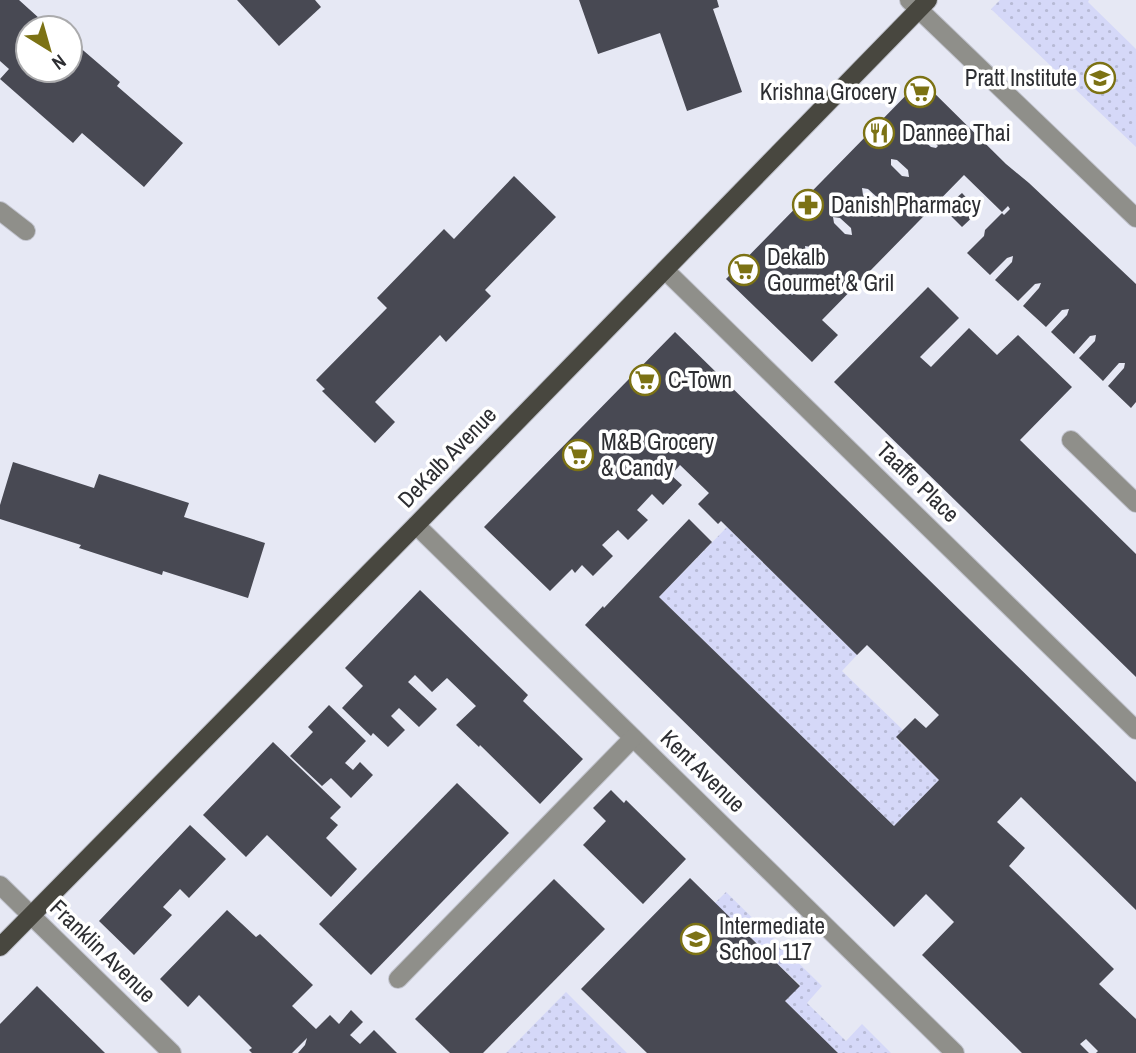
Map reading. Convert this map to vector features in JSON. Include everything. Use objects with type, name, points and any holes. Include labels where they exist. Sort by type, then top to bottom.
[{"type":"main road","name":"DeKalb Avenue","points":[[0,947],[665,270],[918,3]]},
{"type":"street","points":[[918,3],[1136,218]]},
{"type":"street","points":[[0,211],[26,231]]},
{"type":"street","name":"Taaffe Place","points":[[665,270],[1136,730]]},
{"type":"street","points":[[1071,440],[1136,503]]},
{"type":"street","name":"Kent Avenue","points":[[416,525],[956,1053]]},
{"type":"street","points":[[398,979],[633,738]]},
{"type":"street","name":"Franklin Avenue","points":[[0,885],[172,1053]]},
{"type":"shaded area","name":"Pratt Institute","points":[[1000,0],[1089,0],[1088,2],[1136,49],[1136,147],[991,9]]},
{"type":"shaded area","points":[[727,527],[857,655],[842,671],[903,730],[896,738],[939,780],[894,826],[659,597]]},
{"type":"shaded area","points":[[726,892],[822,986],[807,1003],[846,1041],[862,1024],[891,1053],[838,1053],[785,1001],[800,985],[715,903]]},
{"type":"shaded area","points":[[566,992],[627,1053],[506,1053]]},
{"type":"building","points":[[0,0],[19,0],[34,14],[14,14],[14,84],[84,84],[84,51],[120,82],[117,86],[183,143],[144,187],[82,133],[73,143],[0,79],[9,69],[0,61]]},
{"type":"building","points":[[237,0],[315,0],[321,7],[279,46]]},
{"type":"building","points":[[579,0],[717,0],[719,7],[713,9],[742,92],[687,111],[660,33],[598,54]]},
{"type":"building","points":[[921,80],[1006,164],[1136,284],[1136,402],[1131,408],[1108,386],[1124,368],[1125,363],[1119,363],[1103,381],[1079,358],[1095,341],[1096,335],[1090,336],[1074,354],[1051,332],[1067,315],[1069,309],[1062,310],[1046,327],[1023,306],[1041,283],[1035,284],[1018,301],[995,280],[1012,262],[1013,256],[1007,258],[990,275],[967,253],[984,236],[985,230],[1010,209],[1008,206],[1002,212],[964,175],[822,320],[838,335],[812,362],[726,279]],"holes":[[[920,128],[938,146],[931,147],[919,136]],[[891,159],[897,160],[908,170],[909,177],[902,176],[891,165]],[[862,188],[868,189],[879,199],[880,206],[873,205],[863,195]],[[833,217],[840,218],[851,228],[852,235],[845,234],[834,223]],[[805,246],[811,247],[822,257],[823,264],[816,263],[806,253]],[[776,275],[782,276],[794,286],[795,293],[792,295],[774,278]]]},
{"type":"building","points":[[514,176],[556,217],[485,290],[491,296],[446,342],[440,335],[375,402],[395,422],[375,443],[322,391],[325,389],[316,380],[387,308],[377,298],[444,229],[454,239]]},
{"type":"building","points":[[962,193],[979,211],[962,227],[944,209]]},
{"type":"building","points":[[928,287],[959,318],[920,357],[931,367],[969,328],[997,355],[1018,335],[1072,387],[1020,440],[1136,554],[1136,677],[834,382]]},
{"type":"building","points":[[675,332],[1136,782],[1136,910],[1021,797],[997,822],[1025,848],[1009,866],[1114,969],[1099,984],[1136,1019],[1136,1053],[1096,1053],[1098,1051],[1086,1039],[1080,1044],[1089,1053],[1022,1053],[922,955],[954,922],[926,894],[894,927],[585,625],[689,519],[712,542],[659,597],[894,826],[939,780],[896,737],[915,718],[926,728],[939,715],[867,645],[857,655],[721,521],[718,524],[698,504],[709,493],[680,465],[671,475],[682,485],[663,505],[652,494],[637,510],[648,520],[628,540],[618,530],[602,545],[613,556],[593,576],[582,565],[575,573],[572,569],[550,591],[484,527]]},
{"type":"building","points":[[13,462],[94,488],[99,474],[189,503],[184,517],[265,543],[248,598],[163,571],[162,575],[0,519],[0,505]]},
{"type":"building","points":[[420,590],[528,695],[523,701],[583,759],[540,804],[456,725],[476,706],[447,678],[432,692],[415,675],[408,682],[437,709],[419,727],[399,708],[391,716],[405,730],[388,747],[373,733],[371,736],[342,708],[363,686],[345,668]]},
{"type":"building","points":[[329,705],[366,741],[345,763],[353,770],[360,762],[373,775],[351,798],[331,778],[322,786],[290,756],[313,732],[308,727]]},
{"type":"building","points":[[273,742],[341,807],[330,818],[338,825],[326,838],[357,869],[331,897],[267,835],[246,857],[203,815]]},
{"type":"building","points":[[457,783],[509,833],[371,975],[319,924]]},
{"type":"building","points":[[611,790],[624,803],[626,800],[686,859],[643,904],[583,845],[606,821],[593,808]]},
{"type":"building","points":[[190,825],[226,859],[189,898],[180,889],[163,907],[172,915],[134,955],[99,921]]},
{"type":"building","name":"Intermediate School 117","points":[[690,878],[800,986],[785,1001],[838,1053],[647,1053],[581,989]]},
{"type":"building","points":[[554,879],[605,929],[483,1053],[450,1053],[415,1019]]},
{"type":"building","points":[[227,910],[256,937],[260,934],[313,985],[292,1006],[316,1029],[330,1015],[339,1024],[351,1010],[363,1022],[350,1035],[360,1044],[374,1030],[397,1053],[298,1053],[307,1038],[292,1053],[252,1053],[249,1050],[252,1048],[199,995],[188,1007],[160,979]]},
{"type":"building","points":[[37,986],[105,1053],[0,1053],[0,1024]]},
{"type":"place","name":"Pratt Institute","points":[[1100,78]]},
{"type":"place","name":"Krishna Grocery","points":[[920,92]]},
{"type":"place","name":"Dannee Thai","points":[[879,133]]},
{"type":"place","name":"Danish Pharmacy","points":[[808,205]]},
{"type":"place","name":"Dekalb Gourmet & Gril","points":[[744,270]]},
{"type":"place","name":"C-Town","points":[[645,380]]},
{"type":"place","name":"M&B Grocery & Candy","points":[[578,455]]},
{"type":"place","name":"Intermediate School 117","points":[[696,939]]}]
